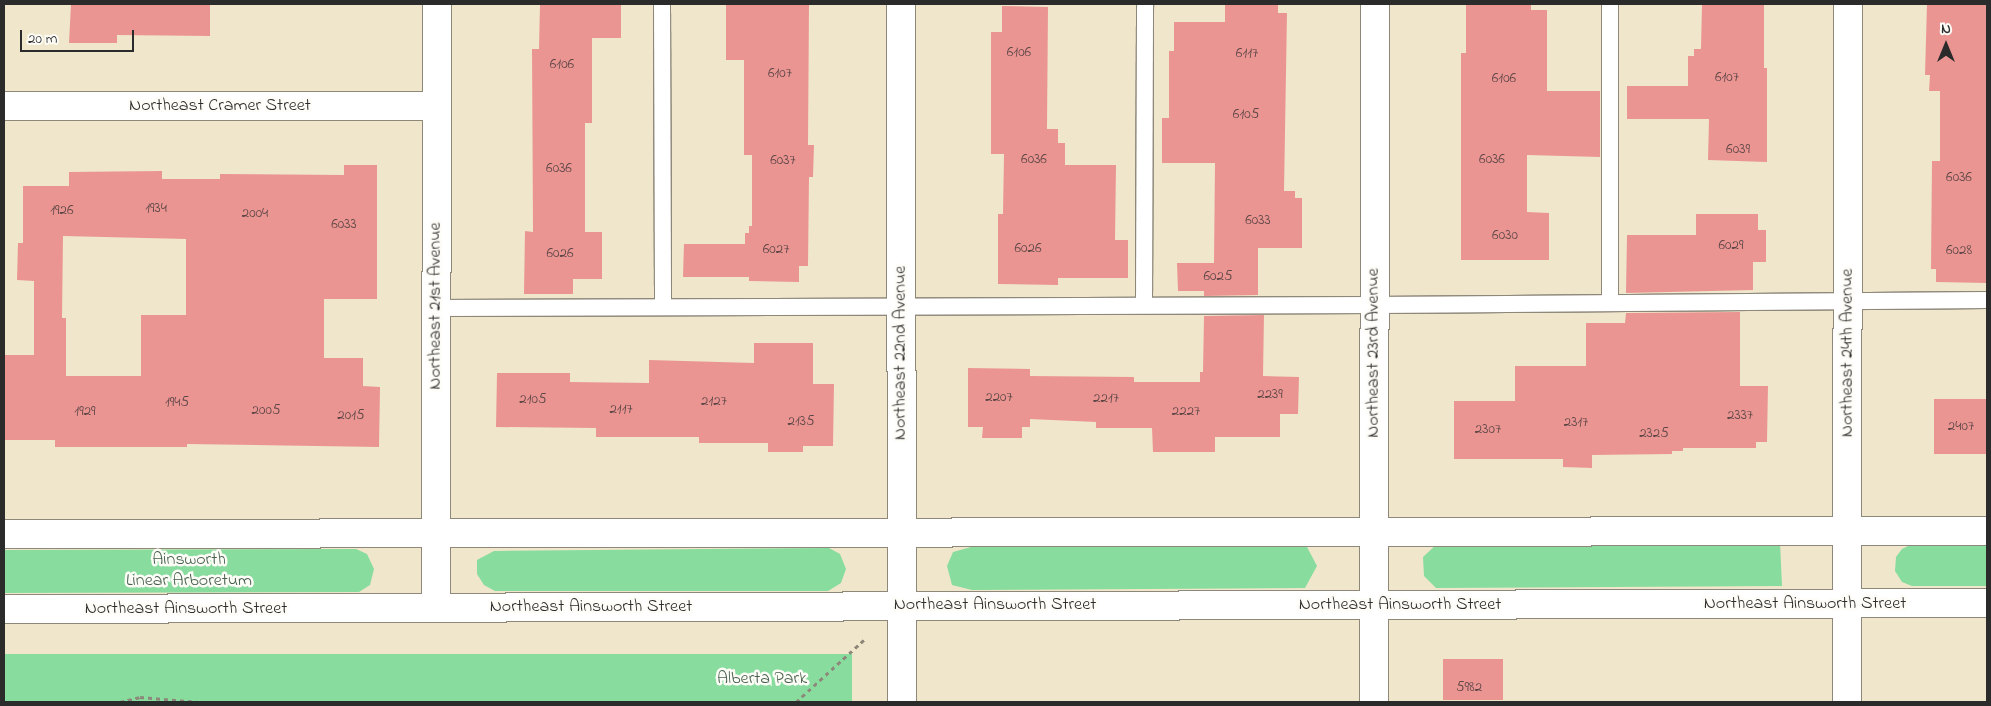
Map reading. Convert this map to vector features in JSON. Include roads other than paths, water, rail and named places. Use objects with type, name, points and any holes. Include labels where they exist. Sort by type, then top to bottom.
[{"type":"street","name":"Northeast 21st Avenue","points":[[436,608],[437,4]]},
{"type":"street","name":"Northeast 22nd Avenue","points":[[901,4],[902,702]]},
{"type":"street","name":"Northeast 23rd Avenue","points":[[1374,4],[1374,702]]},
{"type":"street","name":"Northeast 24th Avenue","points":[[1847,702],[1848,4]]},
{"type":"street","name":"Northeast Cramer Street","points":[[4,106],[437,106]]},
{"type":"street","points":[[4,534],[436,535],[1987,531]]},
{"type":"street","name":"Northeast Ainsworth Street","points":[[4,609],[1987,603]]},
{"type":"lane","points":[[662,4],[663,307]]},
{"type":"lane","points":[[1144,305],[1145,4]]},
{"type":"lane","points":[[1610,4],[1610,303]]},
{"type":"lane","points":[[436,308],[1374,305],[1987,300]]},
{"type":"park label","name":"Ainsworth Linear Arboretum","points":[[189,571]]},
{"type":"park label","name":"Alberta Park","points":[[762,679]]}]
